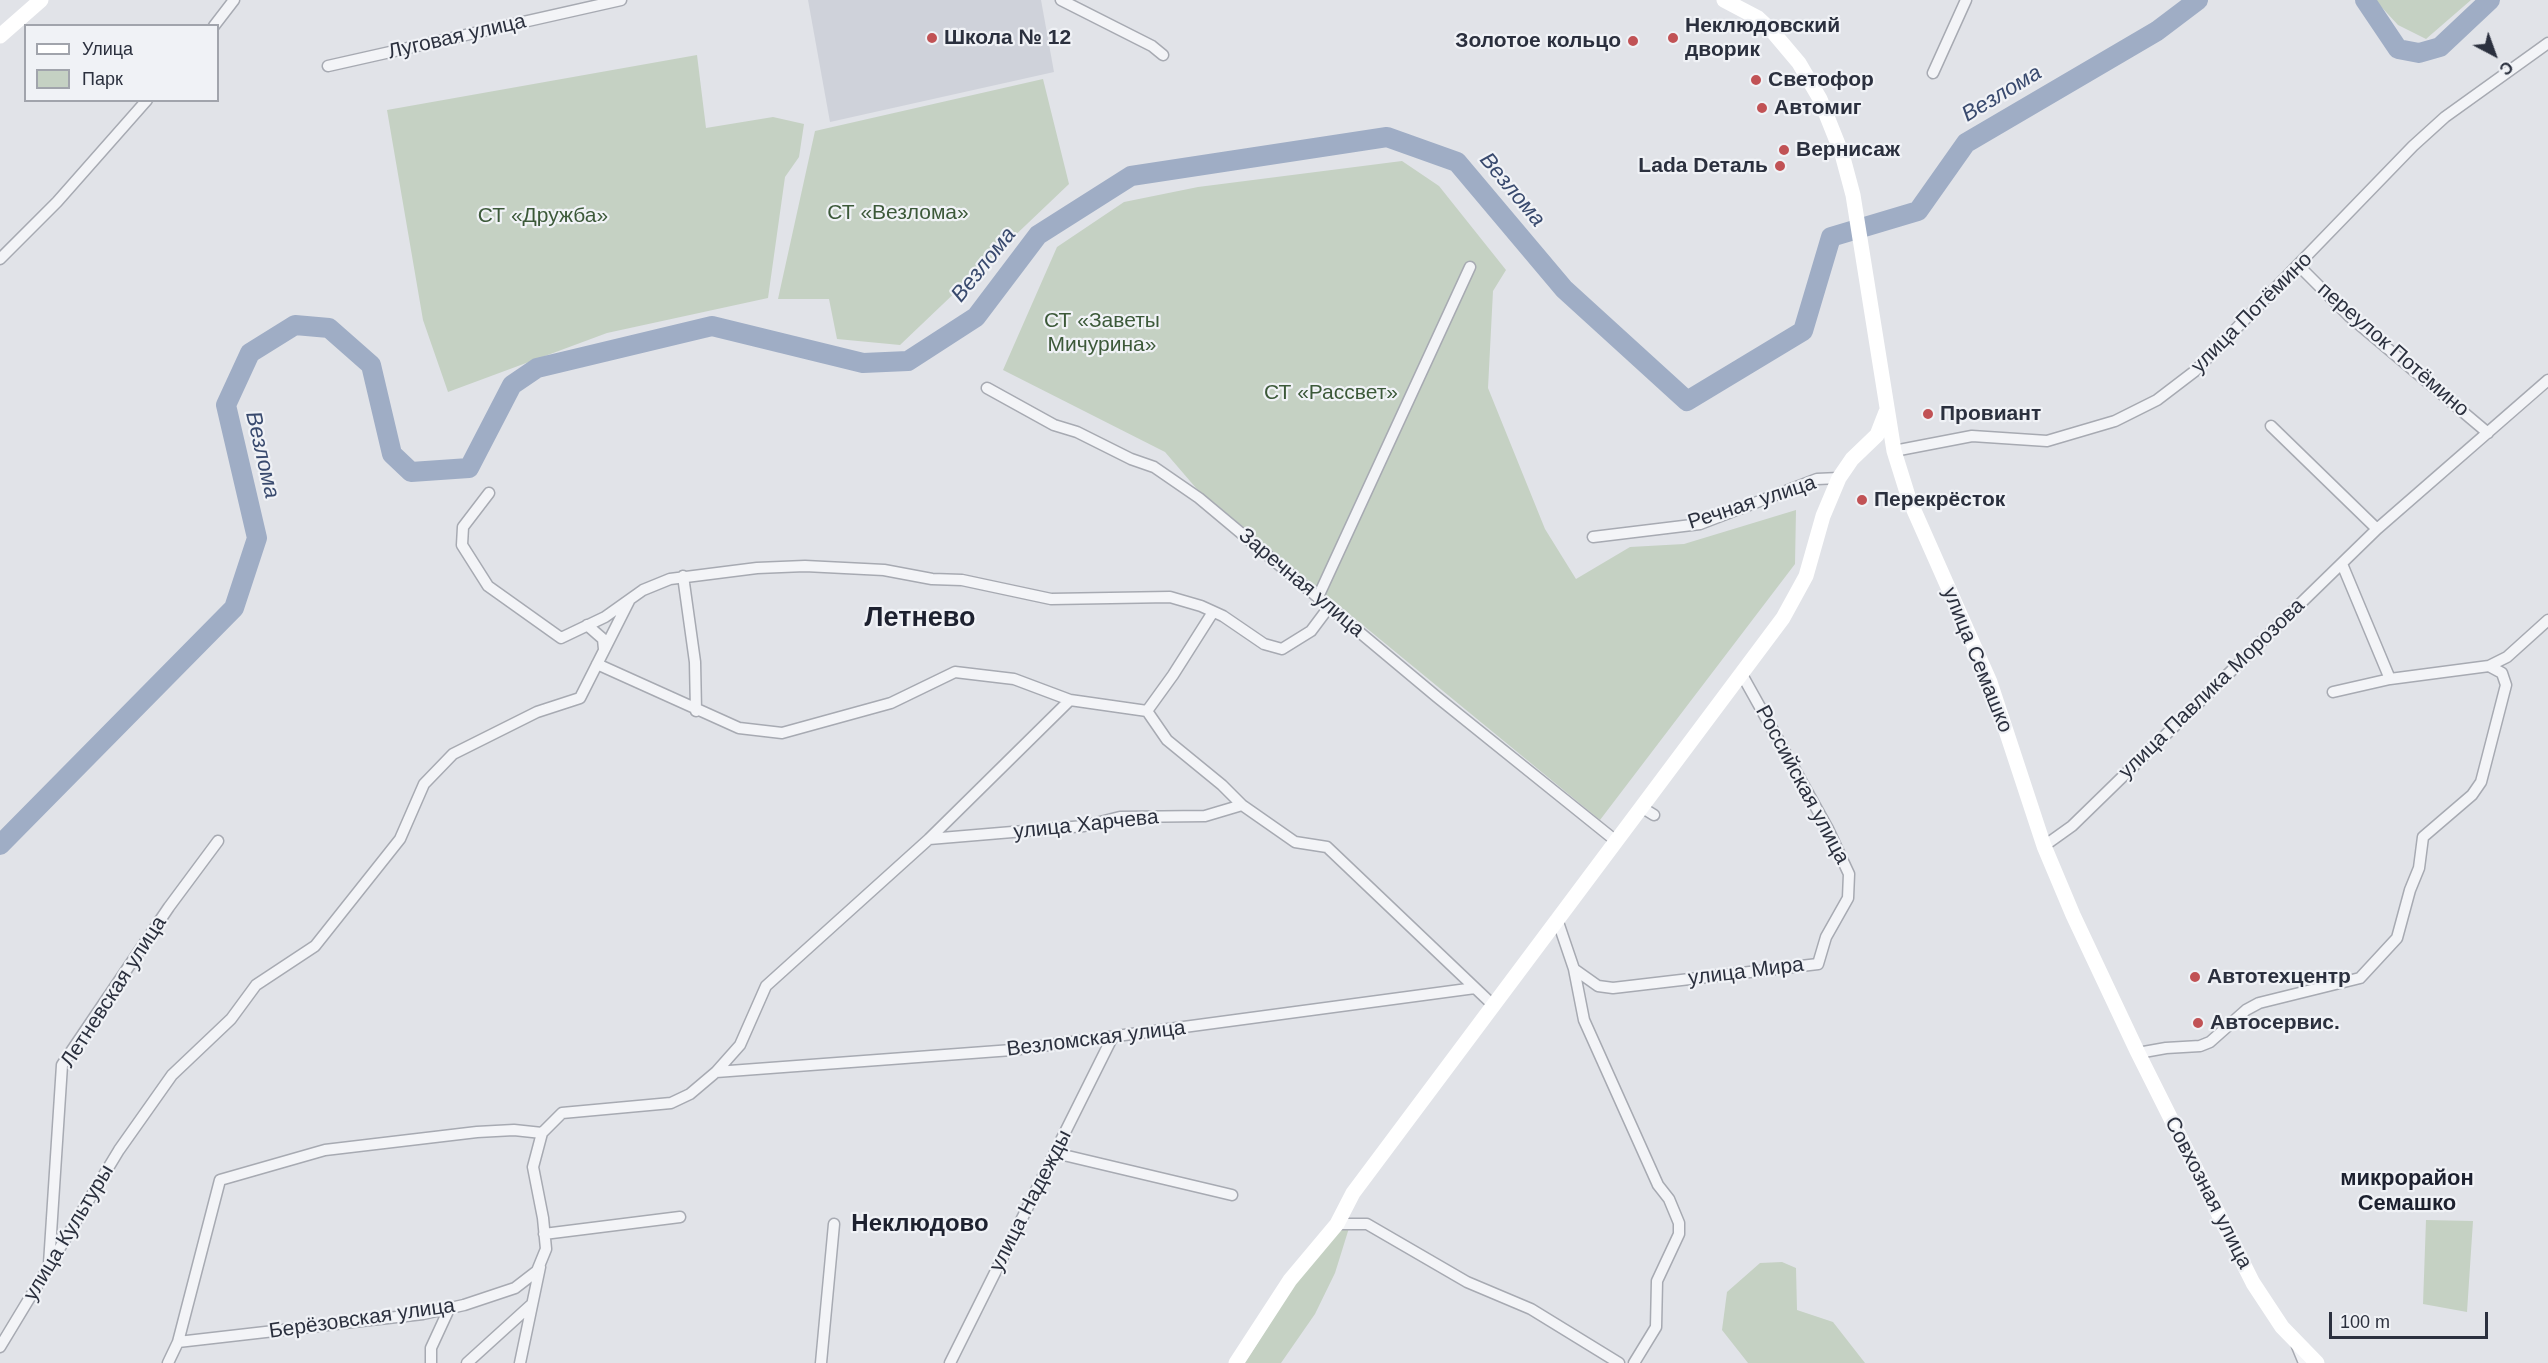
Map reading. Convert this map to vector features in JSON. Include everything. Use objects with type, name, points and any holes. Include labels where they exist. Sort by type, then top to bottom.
[{"type":"main road","points":[[0,36],[41,0]]},
{"type":"main road","name":"улица Семашко","points":[[1724,0],[1758,18],[1786,45],[1799,63],[1832,126],[1853,195],[1868,274],[1886,412],[1894,451],[1909,499],[1990,682],[2044,846],[2130,1034]]},
{"type":"main road","points":[[1236,1363],[1243,1356],[1290,1280],[1337,1224],[1353,1193],[1557,919],[1616,841],[1648,811],[1741,673],[1797,596],[1806,576],[1823,516],[1839,478],[1852,459],[1877,435],[1886,412]]},
{"type":"main road","points":[[1869,442],[1894,451]]},
{"type":"main road","name":"Совхозная улица","points":[[2130,1034],[2253,1283],[2297,1346],[2317,1363]]},
{"type":"street","points":[[216,24],[234,0]]},
{"type":"street","name":"Луговая улица","points":[[328,66],[578,5],[621,0]]},
{"type":"street","points":[[1061,0],[1152,46],[1163,55]]},
{"type":"street","points":[[1934,73],[1966,0]]},
{"type":"street","name":"улица Потёмино","points":[[1894,451],[1972,436],[2047,441],[2074,435],[2138,411],[2170,391],[2195,371],[2300,266],[2413,146],[2445,117],[2548,43]]},
{"type":"street","points":[[0,259],[57,202],[145,102]]},
{"type":"street","name":"переулок Потёмино","points":[[2300,266],[2349,316],[2488,433]]},
{"type":"street","points":[[1318,597],[1470,267]]},
{"type":"street","name":"улица Павлика Морозова","points":[[2044,846],[2072,826],[2377,529],[2548,380]]},
{"type":"street","name":"Заречная улица","points":[[987,388],[1054,425],[1077,432],[1131,459],[1154,467],[1199,498],[1616,841]]},
{"type":"street","points":[[2271,426],[2377,529]]},
{"type":"street","name":"Речная улица","points":[[1593,537],[1700,524],[1816,479],[1839,478]]},
{"type":"street","points":[[489,494],[463,527],[462,545],[488,586],[561,638],[629,601],[653,585],[683,576],[757,568],[837,566],[962,580],[1051,599],[1170,597],[1213,612],[1264,644],[1282,649],[1291,646],[1311,631],[1329,607]]},
{"type":"street","points":[[2342,564],[2390,679]]},
{"type":"street","points":[[683,576],[695,662],[696,711]]},
{"type":"street","name":"улица Культуры","points":[[0,1347],[119,1150],[172,1075],[231,1019],[256,985],[315,946],[400,839],[424,784],[453,754],[537,712],[580,698],[629,601]]},
{"type":"street","points":[[1147,711],[1213,612]]},
{"type":"street","points":[[2333,692],[2390,679],[2489,666],[2507,657],[2548,621]]},
{"type":"street","points":[[587,625],[599,633],[603,639],[604,649]]},
{"type":"street","points":[[2138,1053],[2166,1048],[2200,1046],[2210,1042],[2247,1010],[2259,1003],[2360,978],[2397,938],[2410,890],[2418,875],[2423,837],[2472,795],[2481,782],[2505,695],[2507,657]]},
{"type":"street","points":[[597,664],[696,711],[739,728],[782,733],[891,702],[955,672],[1014,680],[1070,700],[1147,711],[1167,741],[1222,785],[1242,805],[1295,842],[1327,847],[1493,1005]]},
{"type":"street","points":[[2489,666],[2505,677]]},
{"type":"street","name":"Российская улица","points":[[1741,673],[1828,829],[1849,874],[1848,898],[1826,937],[1818,964]]},
{"type":"street","points":[[520,1363],[541,1261],[546,1249],[533,1167],[542,1133],[562,1113],[671,1103],[690,1094],[716,1072],[740,1045],[766,986],[930,839],[1070,700]]},
{"type":"street","name":"улица Харчева","points":[[930,839],[1084,826],[1120,817],[1204,816],[1242,805]]},
{"type":"street","name":"Летневская улица","points":[[48,1267],[62,1065],[169,907],[218,841]]},
{"type":"street","points":[[1557,919],[1574,969],[1587,1028],[1658,1185],[1669,1199],[1679,1223],[1679,1234],[1657,1281],[1656,1327],[1634,1363]]},
{"type":"street","name":"улица Мира","points":[[1574,969],[1598,986],[1613,988],[1818,964]]},
{"type":"street","name":"Везломская улица","points":[[716,1072],[1012,1050],[1475,988]]},
{"type":"street","name":"улица Надежды","points":[[950,1363],[1112,1038]]},
{"type":"street","points":[[168,1363],[178,1342],[220,1180],[325,1150],[477,1132],[514,1130],[542,1133]]},
{"type":"street","points":[[1055,1153],[1232,1195]]},
{"type":"street","points":[[544,1234],[680,1217]]},
{"type":"street","points":[[820,1363],[834,1224]]},
{"type":"street","points":[[1337,1224],[1367,1224],[1467,1282],[1531,1309],[1619,1363]]},
{"type":"street","name":"Берёзовская улица","points":[[178,1342],[423,1314],[449,1309],[515,1288],[537,1271],[541,1261]]},
{"type":"street","points":[[467,1363],[532,1304]]},
{"type":"street","points":[[430,1363],[431,1348],[449,1309]]},
{"type":"street","points":[[2297,1346],[2304,1363]]},
{"type":"shaded area","name":"Школа № 12","points":[[808,0],[1041,0],[1054,72],[830,122]]},
{"type":"green space","points":[[2375,0],[2471,0],[2426,39],[2398,25]]},
{"type":"green space","name":"СТ «Дружба»","points":[[697,55],[706,128],[773,117],[804,124],[799,157],[785,177],[768,298],[607,333],[448,392],[423,320],[387,110]]},
{"type":"green space","name":"СТ «Везлома»","points":[[1043,79],[1069,184],[900,345],[837,339],[829,299],[778,299],[815,131]]},
{"type":"green space","name":"СТ «Рассвет»","points":[[1402,161],[1439,186],[1506,270],[1493,291],[1488,388],[1545,529],[1576,579],[1630,547],[1684,544],[1796,510],[1795,564],[1600,820],[1196,488],[1165,452],[1003,370],[1057,247],[1124,202],[1198,187]]},
{"type":"green space","points":[[2426,1220],[2473,1221],[2467,1312],[2423,1304]]},
{"type":"green space","points":[[1337,1224],[1349,1228],[1335,1273],[1315,1314],[1281,1363],[1245,1363],[1304,1270]]},
{"type":"green space","points":[[1782,1262],[1796,1268],[1797,1310],[1833,1322],[1865,1363],[1748,1363],[1722,1330],[1727,1292],[1760,1263]]},
{"type":"waterway","name":"Везлома","points":[[0,845],[234,608],[257,538],[226,405],[250,353],[295,325],[329,328],[371,365],[392,454],[411,472],[469,468],[512,385],[537,368],[712,326],[863,363],[908,361],[976,317],[1038,235],[1131,176],[1387,137],[1457,162],[1564,289],[1687,401],[1803,331],[1831,237],[1918,211],[1966,143],[2157,31],[2198,0]]},
{"type":"waterway","name":"Везлома","points":[[2365,0],[2398,49],[2419,53],[2440,47],[2490,0]]},
{"type":"place","name":"Школа № 12","points":[[932,38]]},
{"type":"place","name":"Неклюдовский дворик","points":[[1673,38]]},
{"type":"place","name":"Золотое кольцо","points":[[1633,41]]},
{"type":"place","name":"Светофор","points":[[1756,80]]},
{"type":"place","name":"Автомиг","points":[[1762,108]]},
{"type":"place","name":"Вернисаж","points":[[1784,150]]},
{"type":"place","name":"Lada Dеталь","points":[[1780,166]]},
{"type":"place","name":"Провиант","points":[[1928,414]]},
{"type":"place","name":"Перекрёсток","points":[[1862,500]]},
{"type":"place","name":"Автотехцентр","points":[[2195,977]]},
{"type":"place","name":"Автосервис.","points":[[2198,1023]]},
{"type":"district","name":"Летнево","points":[[920,619]]},
{"type":"district","name":"микрорайон Семашко","points":[[2407,1192]]},
{"type":"district","name":"Неклюдово","points":[[920,1224]]},
{"type":"park label","name":"СТ «Заветы Мичурина»","points":[[1102,333]]}]
